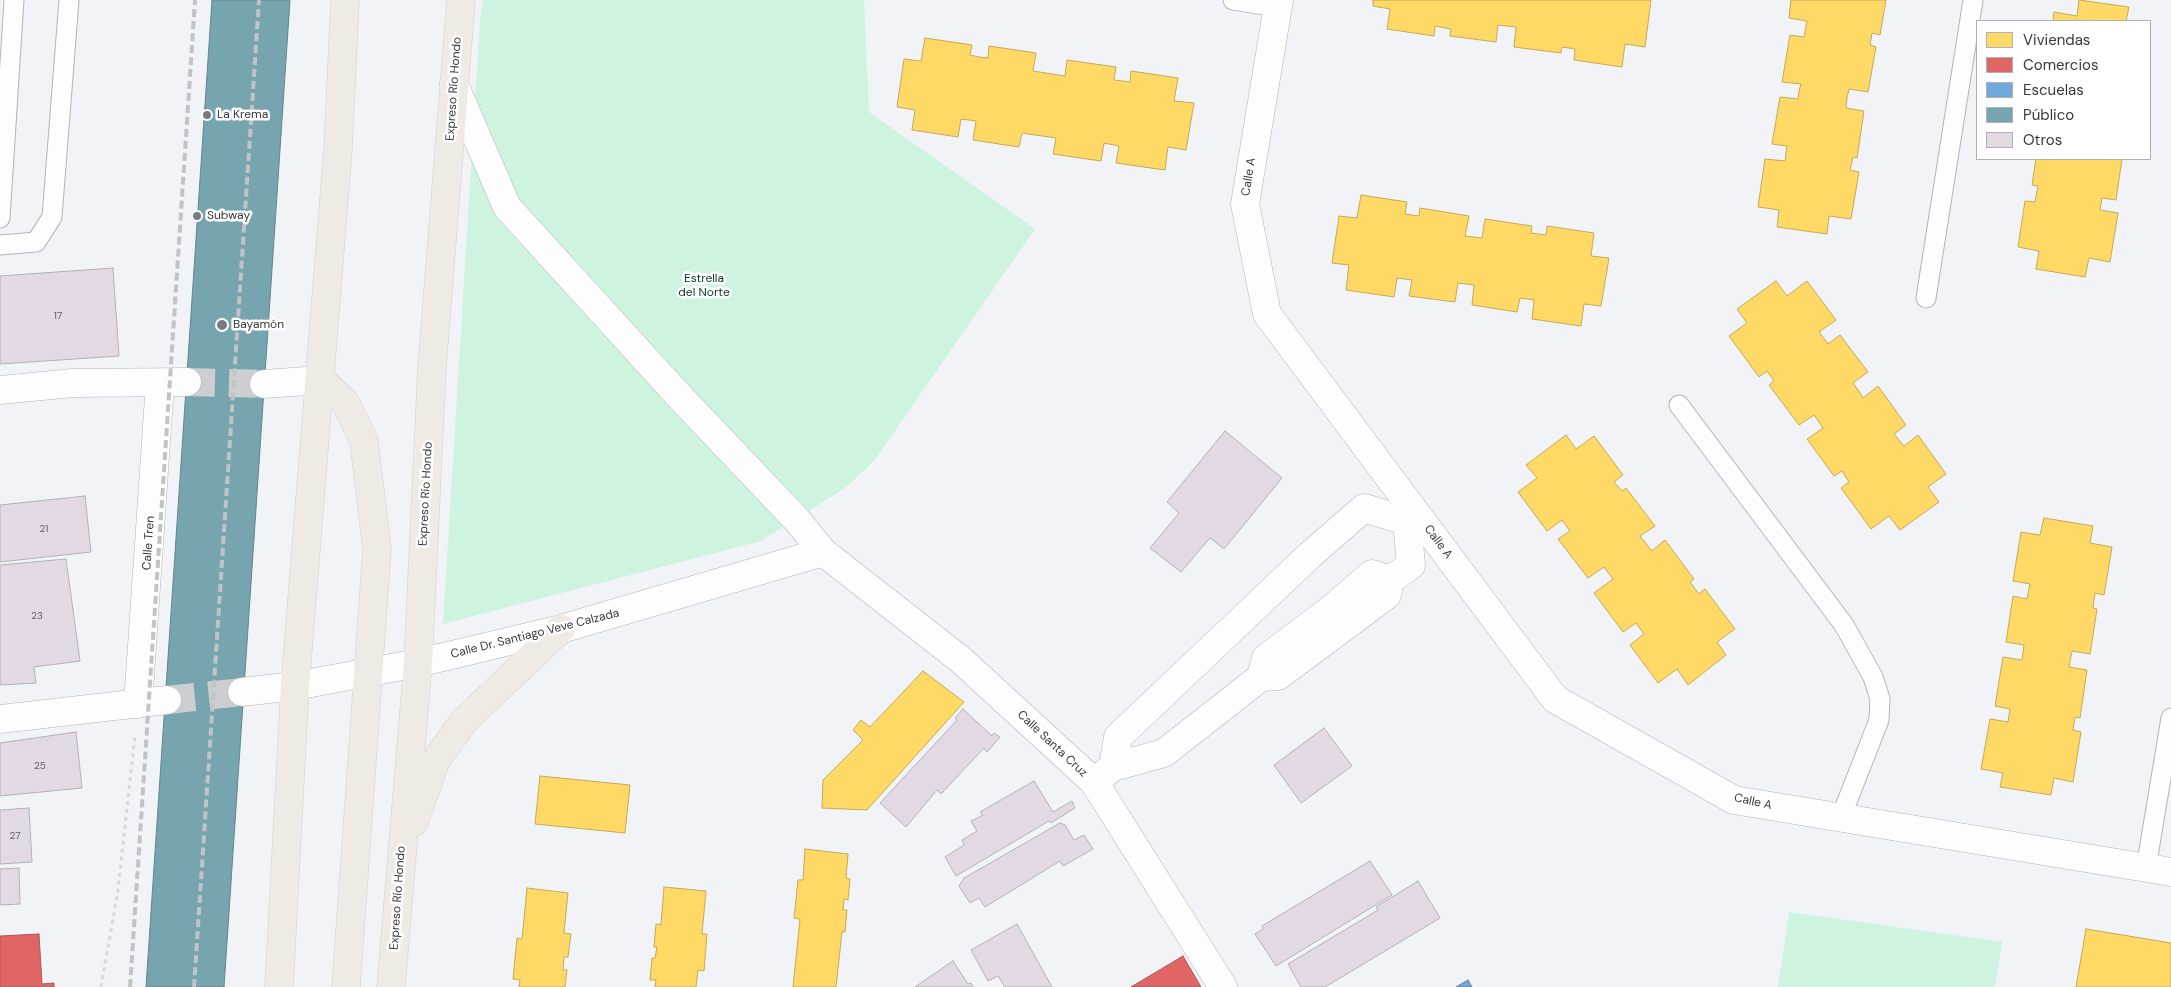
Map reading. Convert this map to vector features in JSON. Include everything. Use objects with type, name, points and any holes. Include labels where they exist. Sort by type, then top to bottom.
[{"type":"highway","points":[[279,987],[295,686],[321,380],[338,149],[346,0]]},
{"type":"highway","name":"Expreso Río Hondo","points":[[391,987],[418,663],[432,367],[460,0]]},
{"type":"highway","points":[[321,380],[345,402],[364,441],[377,549],[370,670],[346,987]]},
{"type":"highway","points":[[401,856],[436,760],[464,721],[562,629]]},
{"type":"street","name":"Calle A","points":[[1278,4],[1245,204],[1267,314],[1412,518],[1555,699],[1734,800],[2158,870]]},
{"type":"street","name":"Calle Santa Cruz","points":[[454,84],[507,207],[680,397],[798,520],[823,552],[1103,775],[1223,987]]},
{"type":"street","points":[[264,384],[321,380]]},
{"type":"street","points":[[0,390],[73,383],[187,382]]},
{"type":"street","name":"Calle Tren","points":[[138,704],[160,383]]},
{"type":"street","name":"Calle A","points":[[1103,775],[1118,737],[1310,555],[1364,508],[1412,518]]},
{"type":"street","name":"Calle A","points":[[1103,775],[1164,753],[1260,677],[1278,676],[1387,595],[1390,580],[1410,565],[1412,518]]},
{"type":"street","name":"Calle Dr. Santiago Veve Calzada","points":[[242,692],[295,686],[370,670],[418,663],[562,629],[823,552]]},
{"type":"street","points":[[0,719],[167,700]]},
{"type":"lane","points":[[0,218],[14,0]]},
{"type":"lane","points":[[0,245],[36,242],[52,217],[69,0]]},
{"type":"lane","points":[[1233,0],[1278,4]]},
{"type":"lane","points":[[1926,298],[1973,0]]},
{"type":"lane","points":[[1679,405],[1844,625],[1873,677],[1880,699],[1879,720],[1841,817]]},
{"type":"lane","points":[[2158,870],[2171,718]]},
{"type":"path","points":[[101,987],[118,890],[138,704]]},
{"type":"green space","name":"Estrella del Norte","points":[[483,0],[864,0],[869,112],[1035,229],[874,461],[845,488],[761,541],[443,624],[480,20]]},
{"type":"green space","points":[[1789,912],[2002,942],[1995,987],[1778,987]]},
{"type":"building: Viviendas","points":[[1373,0],[1651,0],[1645,47],[1625,44],[1622,67],[1574,60],[1575,49],[1562,47],[1561,53],[1514,47],[1516,27],[1498,25],[1496,42],[1450,36],[1451,29],[1435,26],[1434,36],[1387,29],[1390,9],[1373,6]]},
{"type":"building: Viviendas","points":[[1791,0],[1886,0],[1880,35],[1872,33],[1870,45],[1876,47],[1868,92],[1849,89],[1847,98],[1846,108],[1864,111],[1857,158],[1853,157],[1850,170],[1859,172],[1851,219],[1829,216],[1827,234],[1777,227],[1779,210],[1758,207],[1765,159],[1785,161],[1787,146],[1772,144],[1780,97],[1798,99],[1801,84],[1782,82],[1790,35],[1804,37],[1807,21],[1789,18]]},
{"type":"building: Viviendas","points":[[2079,0],[2129,7],[2126,20],[2053,20],[2054,12],[2077,16]]},
{"type":"building: Viviendas","points":[[925,38],[972,45],[970,55],[979,57],[988,58],[989,46],[1036,53],[1033,71],[1065,76],[1067,60],[1116,67],[1114,80],[1130,82],[1131,71],[1178,78],[1174,101],[1194,103],[1186,150],[1168,147],[1165,170],[1116,163],[1119,146],[1104,143],[1101,161],[1053,154],[1056,138],[1022,133],[1019,147],[973,140],[976,121],[961,119],[958,137],[912,130],[915,110],[897,107],[904,59],[921,61]]},
{"type":"building: Viviendas","points":[[2036,160],[2122,160],[2116,200],[2102,198],[2100,210],[2118,213],[2110,262],[2089,258],[2085,277],[2036,269],[2039,251],[2018,247],[2025,201],[2035,202],[2038,186],[2032,185]]},
{"type":"building: Viviendas","points":[[1361,195],[1407,202],[1405,214],[1419,216],[1420,208],[1469,216],[1465,236],[1482,238],[1485,219],[1532,226],[1531,233],[1546,235],[1547,226],[1594,233],[1591,256],[1609,258],[1601,306],[1584,304],[1581,326],[1532,319],[1534,300],[1520,298],[1517,312],[1472,305],[1474,285],[1458,283],[1455,302],[1409,296],[1412,280],[1397,278],[1394,297],[1346,290],[1349,265],[1332,263],[1339,216],[1357,218]]},
{"type":"building: Viviendas","points":[[1776,281],[1787,296],[1807,281],[1836,320],[1819,332],[1828,344],[1840,335],[1868,372],[1853,383],[1863,398],[1878,386],[1906,425],[1894,434],[1904,446],[1918,435],[1946,474],[1928,487],[1939,502],[1900,530],[1889,516],[1871,529],[1841,488],[1849,482],[1842,471],[1834,476],[1807,439],[1823,428],[1814,415],[1799,425],[1769,385],[1774,381],[1767,371],[1759,377],[1729,336],[1747,323],[1737,309]]},
{"type":"building: Viviendas","points":[[1566,435],[1576,449],[1594,436],[1623,475],[1614,482],[1622,491],[1626,488],[1655,526],[1640,536],[1652,551],[1665,540],[1694,579],[1690,582],[1699,594],[1705,589],[1735,629],[1717,642],[1726,655],[1688,685],[1677,669],[1658,683],[1630,645],[1644,634],[1636,623],[1623,632],[1594,593],[1613,579],[1604,567],[1588,578],[1558,539],[1570,531],[1562,520],[1547,531],[1518,492],[1537,478],[1526,465]]},
{"type":"building: Viviendas","points":[[2044,518],[2093,526],[2090,543],[2112,547],[2104,595],[2095,593],[2093,608],[2097,609],[2090,654],[2072,651],[2069,667],[2087,670],[2080,718],[2075,717],[2073,730],[2081,732],[2073,782],[2054,778],[2051,795],[2000,787],[2003,773],[1981,769],[1990,719],[2008,722],[2010,709],[1995,706],[2003,657],[2022,660],[2024,645],[2006,642],[2013,596],[2027,599],[2030,584],[2013,581],[2021,532],[2040,535]]},
{"type":"building: Viviendas","points":[[923,671],[964,702],[867,810],[822,808],[823,780],[863,740],[853,730],[861,720],[870,727]]},
{"type":"building: Viviendas","points":[[540,776],[630,785],[625,833],[535,824]]},
{"type":"building: Viviendas","points":[[805,849],[848,854],[846,878],[850,879],[848,900],[844,899],[843,910],[847,910],[845,932],[842,932],[836,987],[793,987],[800,919],[794,918],[798,880],[803,880]]},
{"type":"building: Viviendas","points":[[664,887],[706,891],[702,934],[707,934],[704,971],[698,970],[696,987],[655,987],[656,980],[650,980],[652,958],[655,958],[657,947],[654,947],[656,924],[661,925]]},
{"type":"building: Viviendas","points":[[527,888],[568,893],[564,933],[571,934],[568,957],[564,957],[563,970],[567,970],[565,987],[519,987],[520,980],[513,979],[517,938],[522,939]]},
{"type":"building: Viviendas","points":[[2086,929],[2171,943],[2171,987],[2076,987]]},
{"type":"building: Comercios","points":[[39,934],[42,984],[54,983],[54,987],[0,987],[0,936]]},
{"type":"building: Comercios","points":[[1183,956],[1201,987],[1131,987]]},
{"type":"building: Escuelas","points":[[1468,980],[1472,987],[1456,987]]},
{"type":"building: Público","points":[[212,0],[290,0],[224,987],[146,987]]},
{"type":"building: Otros","points":[[113,268],[119,356],[0,364],[0,276]]},
{"type":"building: Otros","points":[[1225,431],[1282,478],[1224,549],[1210,538],[1181,572],[1150,548],[1179,513],[1167,502]]},
{"type":"building: Otros","points":[[85,496],[91,552],[0,562],[0,505]]},
{"type":"building: Otros","points":[[66,559],[80,661],[34,667],[36,683],[0,685],[0,565]]},
{"type":"building: Otros","points":[[963,709],[992,736],[994,733],[1000,737],[987,752],[984,748],[941,794],[937,790],[906,827],[880,803],[957,720],[955,718]]},
{"type":"building: Otros","points":[[1324,728],[1352,766],[1301,803],[1274,765]]},
{"type":"building: Otros","points":[[76,732],[82,788],[0,796],[0,743]]},
{"type":"building: Otros","points":[[1034,781],[1053,812],[1072,801],[1075,808],[1051,823],[1049,821],[956,876],[945,857],[964,845],[962,840],[977,831],[971,821],[983,815],[980,812]]},
{"type":"building: Otros","points":[[29,808],[32,862],[0,864],[0,810]]},
{"type":"building: Otros","points":[[1060,823],[1065,825],[1074,840],[1084,835],[1093,849],[1063,866],[1060,861],[985,907],[979,898],[970,903],[959,886],[964,878]]},
{"type":"building: Otros","points":[[1370,861],[1392,895],[1276,966],[1255,934],[1263,929],[1262,926]]},
{"type":"building: Otros","points":[[19,868],[20,904],[0,905],[0,869]]},
{"type":"building: Otros","points":[[1418,881],[1440,918],[1325,987],[1301,987],[1288,964],[1378,910],[1376,907]]},
{"type":"building: Otros","points":[[1017,924],[1052,987],[1005,987],[998,976],[988,981],[971,950]]},
{"type":"building: Otros","points":[[953,961],[968,984],[971,983],[973,987],[915,987]]},
{"type":"tunnel","points":[[187,382],[264,384]]},
{"type":"tunnel","points":[[167,700],[242,692]]},
{"type":"railway","points":[[130,987],[195,0]]},
{"type":"railway","points":[[194,987],[259,0]]},
{"type":"place","name":"La Krema","points":[[207,115]]},
{"type":"place","name":"Subway","points":[[197,216]]},
{"type":"place","name":"Bayamón","points":[[222,325]]}]
